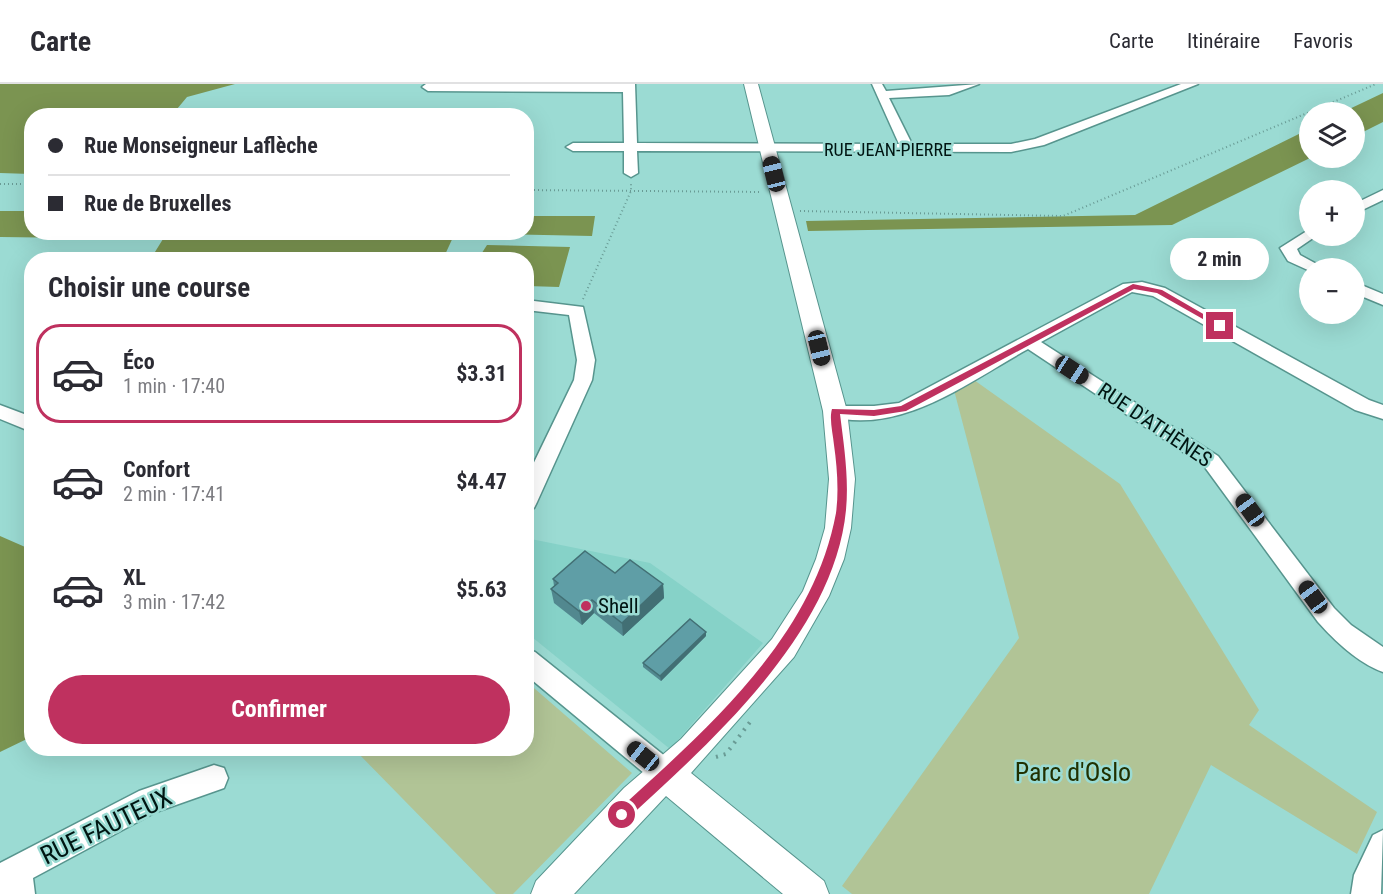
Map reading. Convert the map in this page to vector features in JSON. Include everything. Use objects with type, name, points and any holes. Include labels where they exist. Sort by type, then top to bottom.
[{"type":"street","points":[[549,894],[636,800],[693,750],[757,679],[783,648],[815,596],[830,559],[841,511],[842,466],[835,411],[751,84]]},
{"type":"street","points":[[908,149],[880,89],[943,92],[974,84]]},
{"type":"street","name":"RUE JEAN-PIERRE","points":[[573,147],[1004,149],[1034,144],[1192,84]]},
{"type":"street","points":[[428,87],[629,86],[631,173]]},
{"type":"street","points":[[1365,208],[1383,194]]},
{"type":"street","points":[[1299,240],[1288,248],[1294,258],[1299,260]]},
{"type":"street","points":[[835,411],[874,413],[903,409],[1129,287],[1147,288],[1159,292],[1362,405],[1383,412]]},
{"type":"street","points":[[1365,292],[1383,300]]},
{"type":"street","points":[[534,306],[578,311],[586,360],[583,381],[534,485]]},
{"type":"street","name":"RUE D'ATHÈNES","points":[[1028,341],[1211,461],[1224,475],[1334,625],[1383,661]]},
{"type":"street","points":[[0,412],[24,422]]},
{"type":"street","points":[[534,667],[812,894]]},
{"type":"street","name":"RUE FAUTEUX","points":[[12,881],[149,801],[214,778]]},
{"type":"street","points":[[1366,894],[1369,875],[1383,845]]},
{"type":"path","points":[[800,222],[797,211],[1063,216],[1376,84]]},
{"type":"path","points":[[578,311],[631,191],[631,173]]},
{"type":"path","points":[[0,184],[24,184]]},
{"type":"path","points":[[534,190],[779,193]]},
{"type":"path","points":[[706,761],[726,754],[756,715]]},
{"type":"shaded area","points":[[0,84],[235,84],[187,97],[178,108],[24,108],[24,174],[0,173]]},
{"type":"shaded area","points":[[1383,93],[1383,122],[1365,131],[1365,102]]},
{"type":"shaded area","points":[[1299,134],[1299,163],[1172,225],[808,231],[806,221],[1135,215]]},
{"type":"shaded area","points":[[0,211],[24,211],[24,237],[0,237]]},
{"type":"shaded area","points":[[534,216],[595,216],[592,236],[534,235]]},
{"type":"shaded area","points":[[162,240],[452,240],[446,252],[155,252]]},
{"type":"shaded area","points":[[487,245],[570,247],[559,287],[534,286],[534,252],[482,252]]},
{"type":"shaded area","points":[[0,536],[24,546],[24,740],[0,752]]},
{"type":"shaded area","points":[[534,540],[650,563],[763,643],[670,749],[534,639]]},
{"type":"green space","name":"Parc d'Oslo","points":[[974,380],[1120,484],[1259,710],[1249,725],[1377,812],[1357,854],[1211,765],[1149,894],[852,894],[842,886],[1019,638],[954,390]]},
{"type":"green space","points":[[534,688],[632,773],[513,894],[496,894],[361,756],[534,756]]},
{"type":"building","points":[[585,551],[615,573],[630,560],[663,584],[622,623],[592,600],[579,611],[551,589],[558,583],[553,579]]},
{"type":"building","points":[[690,619],[706,632],[660,676],[643,663]]},
{"type":"place","name":"Shell","points":[[586,606]]},
{"type":"route","points":[[622,815],[693,750],[757,679],[783,648],[815,596],[830,559],[841,511],[842,466],[835,411],[874,413],[903,409],[1133,286],[1154,289],[1220,326]]}]
